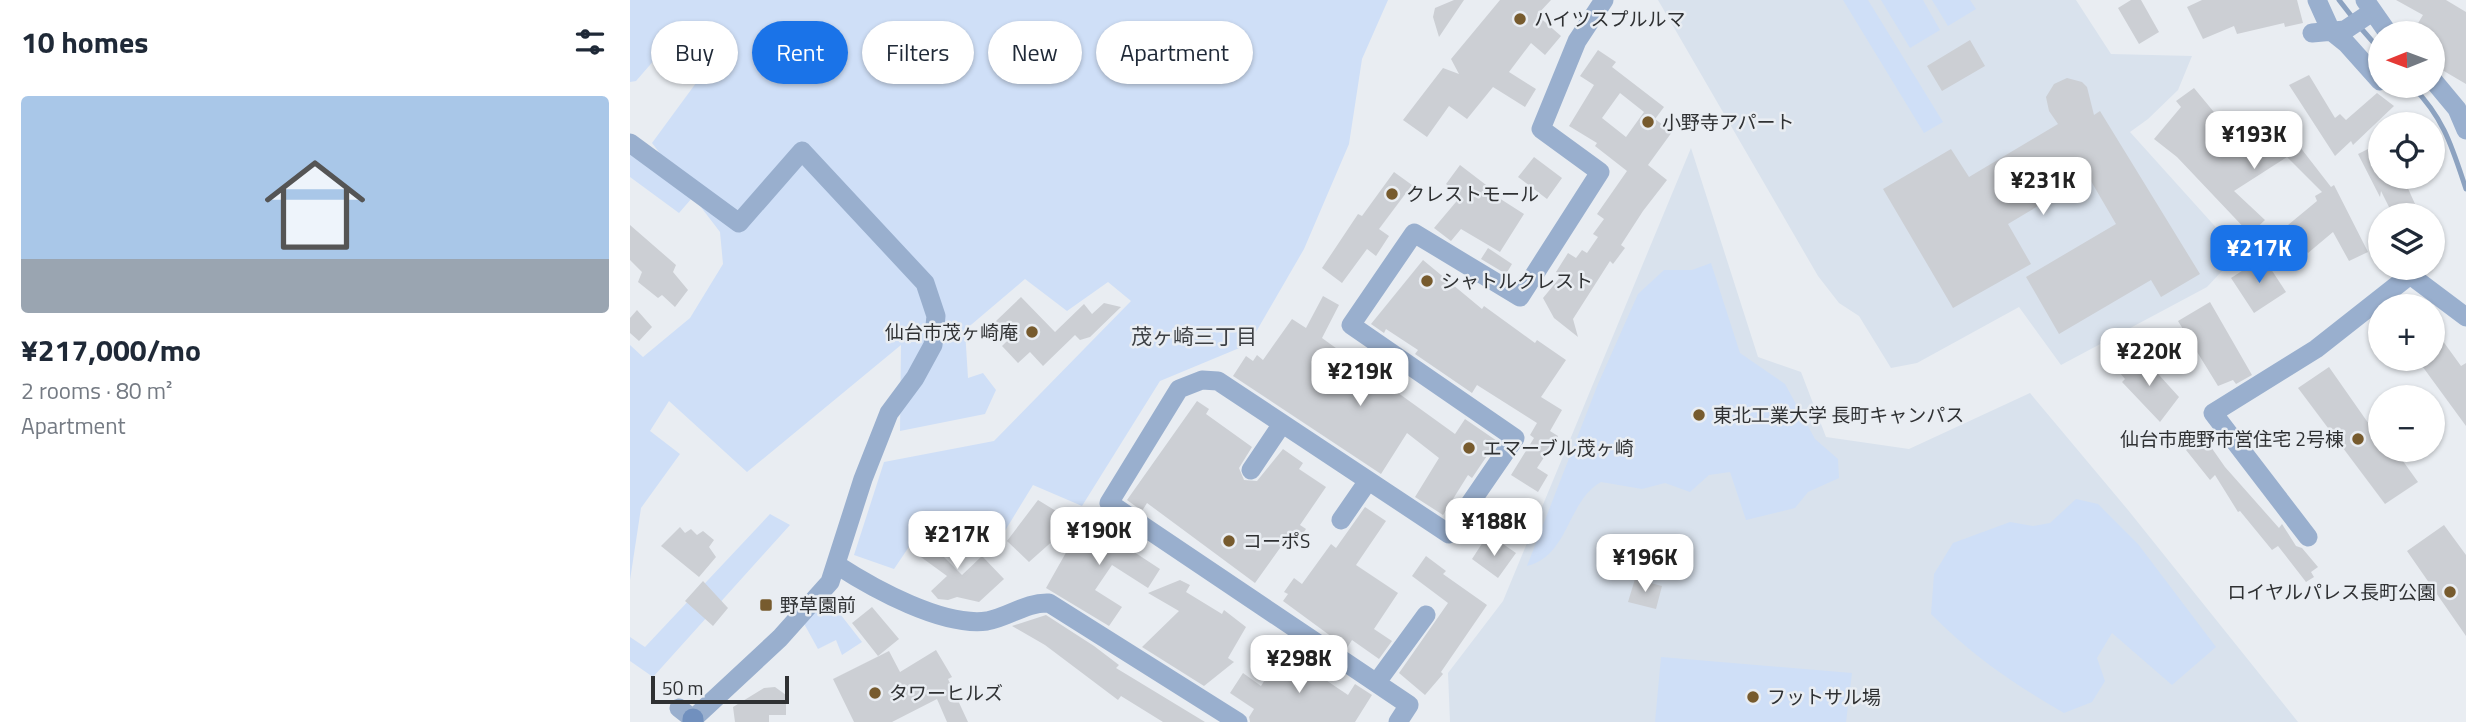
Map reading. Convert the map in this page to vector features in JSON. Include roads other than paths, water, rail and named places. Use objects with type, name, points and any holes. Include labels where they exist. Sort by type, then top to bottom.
[{"type":"street","points":[[1398,722],[1409,705],[1109,503],[1180,389],[1202,380],[1218,381],[1449,534],[1514,438],[1352,325],[1414,233],[1520,297],[1600,172],[1541,129],[1577,41],[1604,0]]},
{"type":"street","points":[[2317,0],[2329,32],[2346,43],[2368,68]]},
{"type":"street","points":[[2329,32],[2368,9]]},
{"type":"street","points":[[2445,95],[2457,109],[2466,130]]},
{"type":"street","points":[[630,143],[739,223],[802,151],[925,283],[936,316],[933,345],[915,378],[890,414],[873,454],[830,583],[780,638],[688,716]]},
{"type":"street","points":[[2308,537],[2213,413],[2316,349],[2410,275],[2466,317]]},
{"type":"street","points":[[1251,470],[1282,424]]},
{"type":"street","points":[[1341,520],[1368,481]]},
{"type":"street","points":[[837,565],[880,593],[954,619],[975,622],[1000,619],[1034,602],[1049,603],[1238,722]]},
{"type":"street","points":[[1377,682],[1426,615]]},
{"type":"waterway","points":[[2339,0],[2353,18]]},
{"type":"waterway","points":[[2359,26],[2368,36]]},
{"type":"waterway","points":[[2423,98],[2451,146],[2466,189]]},
{"type":"place","name":"ハイツスプルルマ","points":[[1520,19]]},
{"type":"place","name":"小野寺アパート","points":[[1648,122]]},
{"type":"place","name":"クレストモール","points":[[1392,194]]},
{"type":"place","name":"シャトルクレスト","points":[[1427,281]]},
{"type":"place","name":"仙台市茂ヶ崎庵","points":[[1032,332]]},
{"type":"place","name":"東北工業大学 長町キャンパス","points":[[1699,415]]},
{"type":"place","name":"仙台市鹿野市営住宅 2号棟","points":[[2358,439]]},
{"type":"place","name":"エマーブル茂ヶ崎","points":[[1469,448]]},
{"type":"place","name":"コーポS","points":[[1229,541]]},
{"type":"place","name":"ロイヤルパレス長町公園","points":[[2450,592]]},
{"type":"place","name":"野草園前","points":[[766,605]]},
{"type":"place","name":"タワーヒルズ","points":[[875,693]]},
{"type":"place","name":"フットサル場","points":[[1753,697]]},
{"type":"district","name":"茂ヶ崎三丁目","points":[[1194,337]]}]
